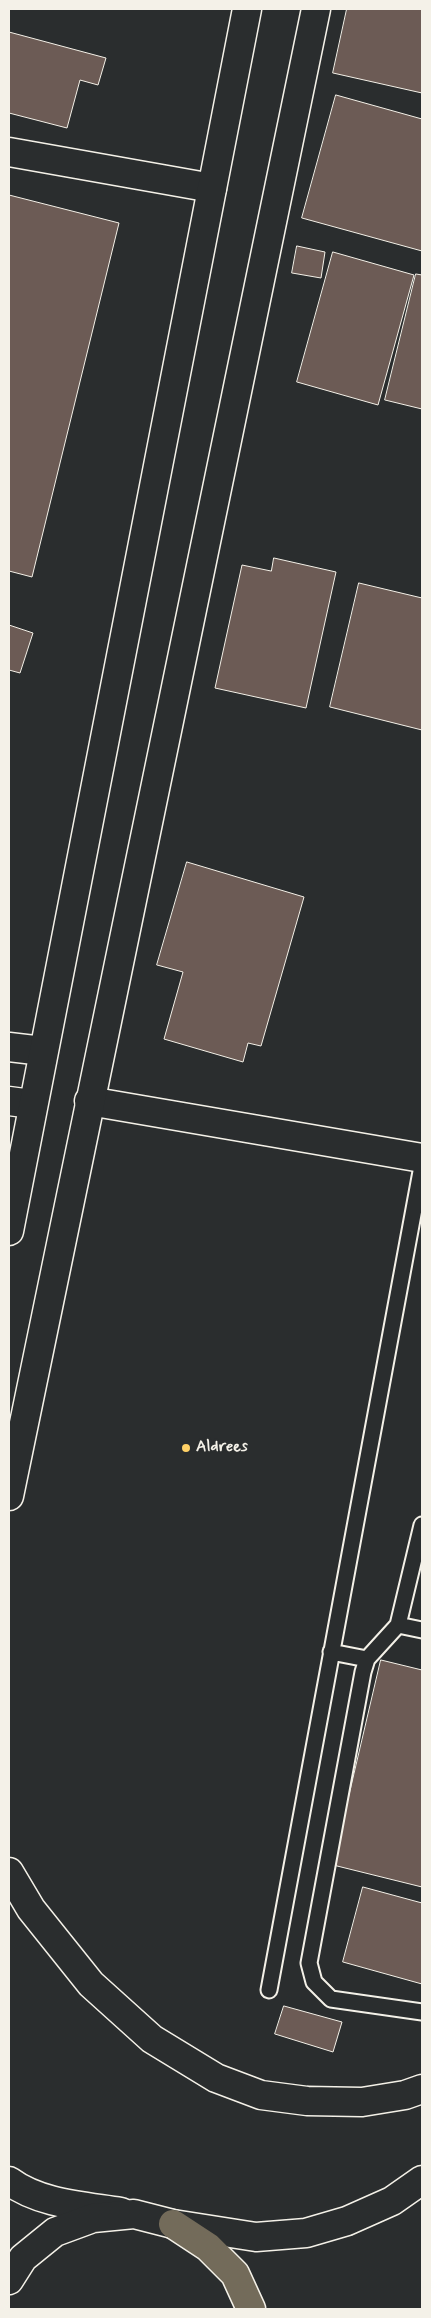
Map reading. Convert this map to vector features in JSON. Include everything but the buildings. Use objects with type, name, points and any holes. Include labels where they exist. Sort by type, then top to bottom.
[{"type":"highway","points":[[173,2224],[208,2247],[234,2274],[251,2309]]},
{"type":"street","points":[[9,1231],[21,1102],[43,1051],[247,9]]},
{"type":"street","points":[[9,1496],[89,1101],[316,9]]},
{"type":"street","points":[[9,152],[212,188]]},
{"type":"street","points":[[9,1047],[43,1051]]},
{"type":"street","points":[[89,1101],[422,1158]]},
{"type":"street","points":[[9,1872],[31,1909],[91,1984],[152,2039],[216,2078],[261,2095],[307,2100],[362,2102],[406,2095],[422,2089]]},
{"type":"street","points":[[9,2181],[24,2192],[52,2199],[134,2214],[173,2224],[256,2237],[306,2233],[347,2222],[392,2201],[422,2180]]},
{"type":"street","points":[[9,2280],[22,2258],[55,2232],[93,2218],[134,2214]]},
{"type":"lane","points":[[269,1990],[422,1166]]},
{"type":"lane","points":[[422,1525],[420,1547],[398,1625],[367,1659],[361,1682],[309,1963],[314,1982],[331,1999],[422,2012]]},
{"type":"lane","points":[[398,1625],[422,1630]]},
{"type":"lane","points":[[331,1652],[367,1659]]},
{"type":"place","name":"Aldrees","points":[[186,1448]]}]
